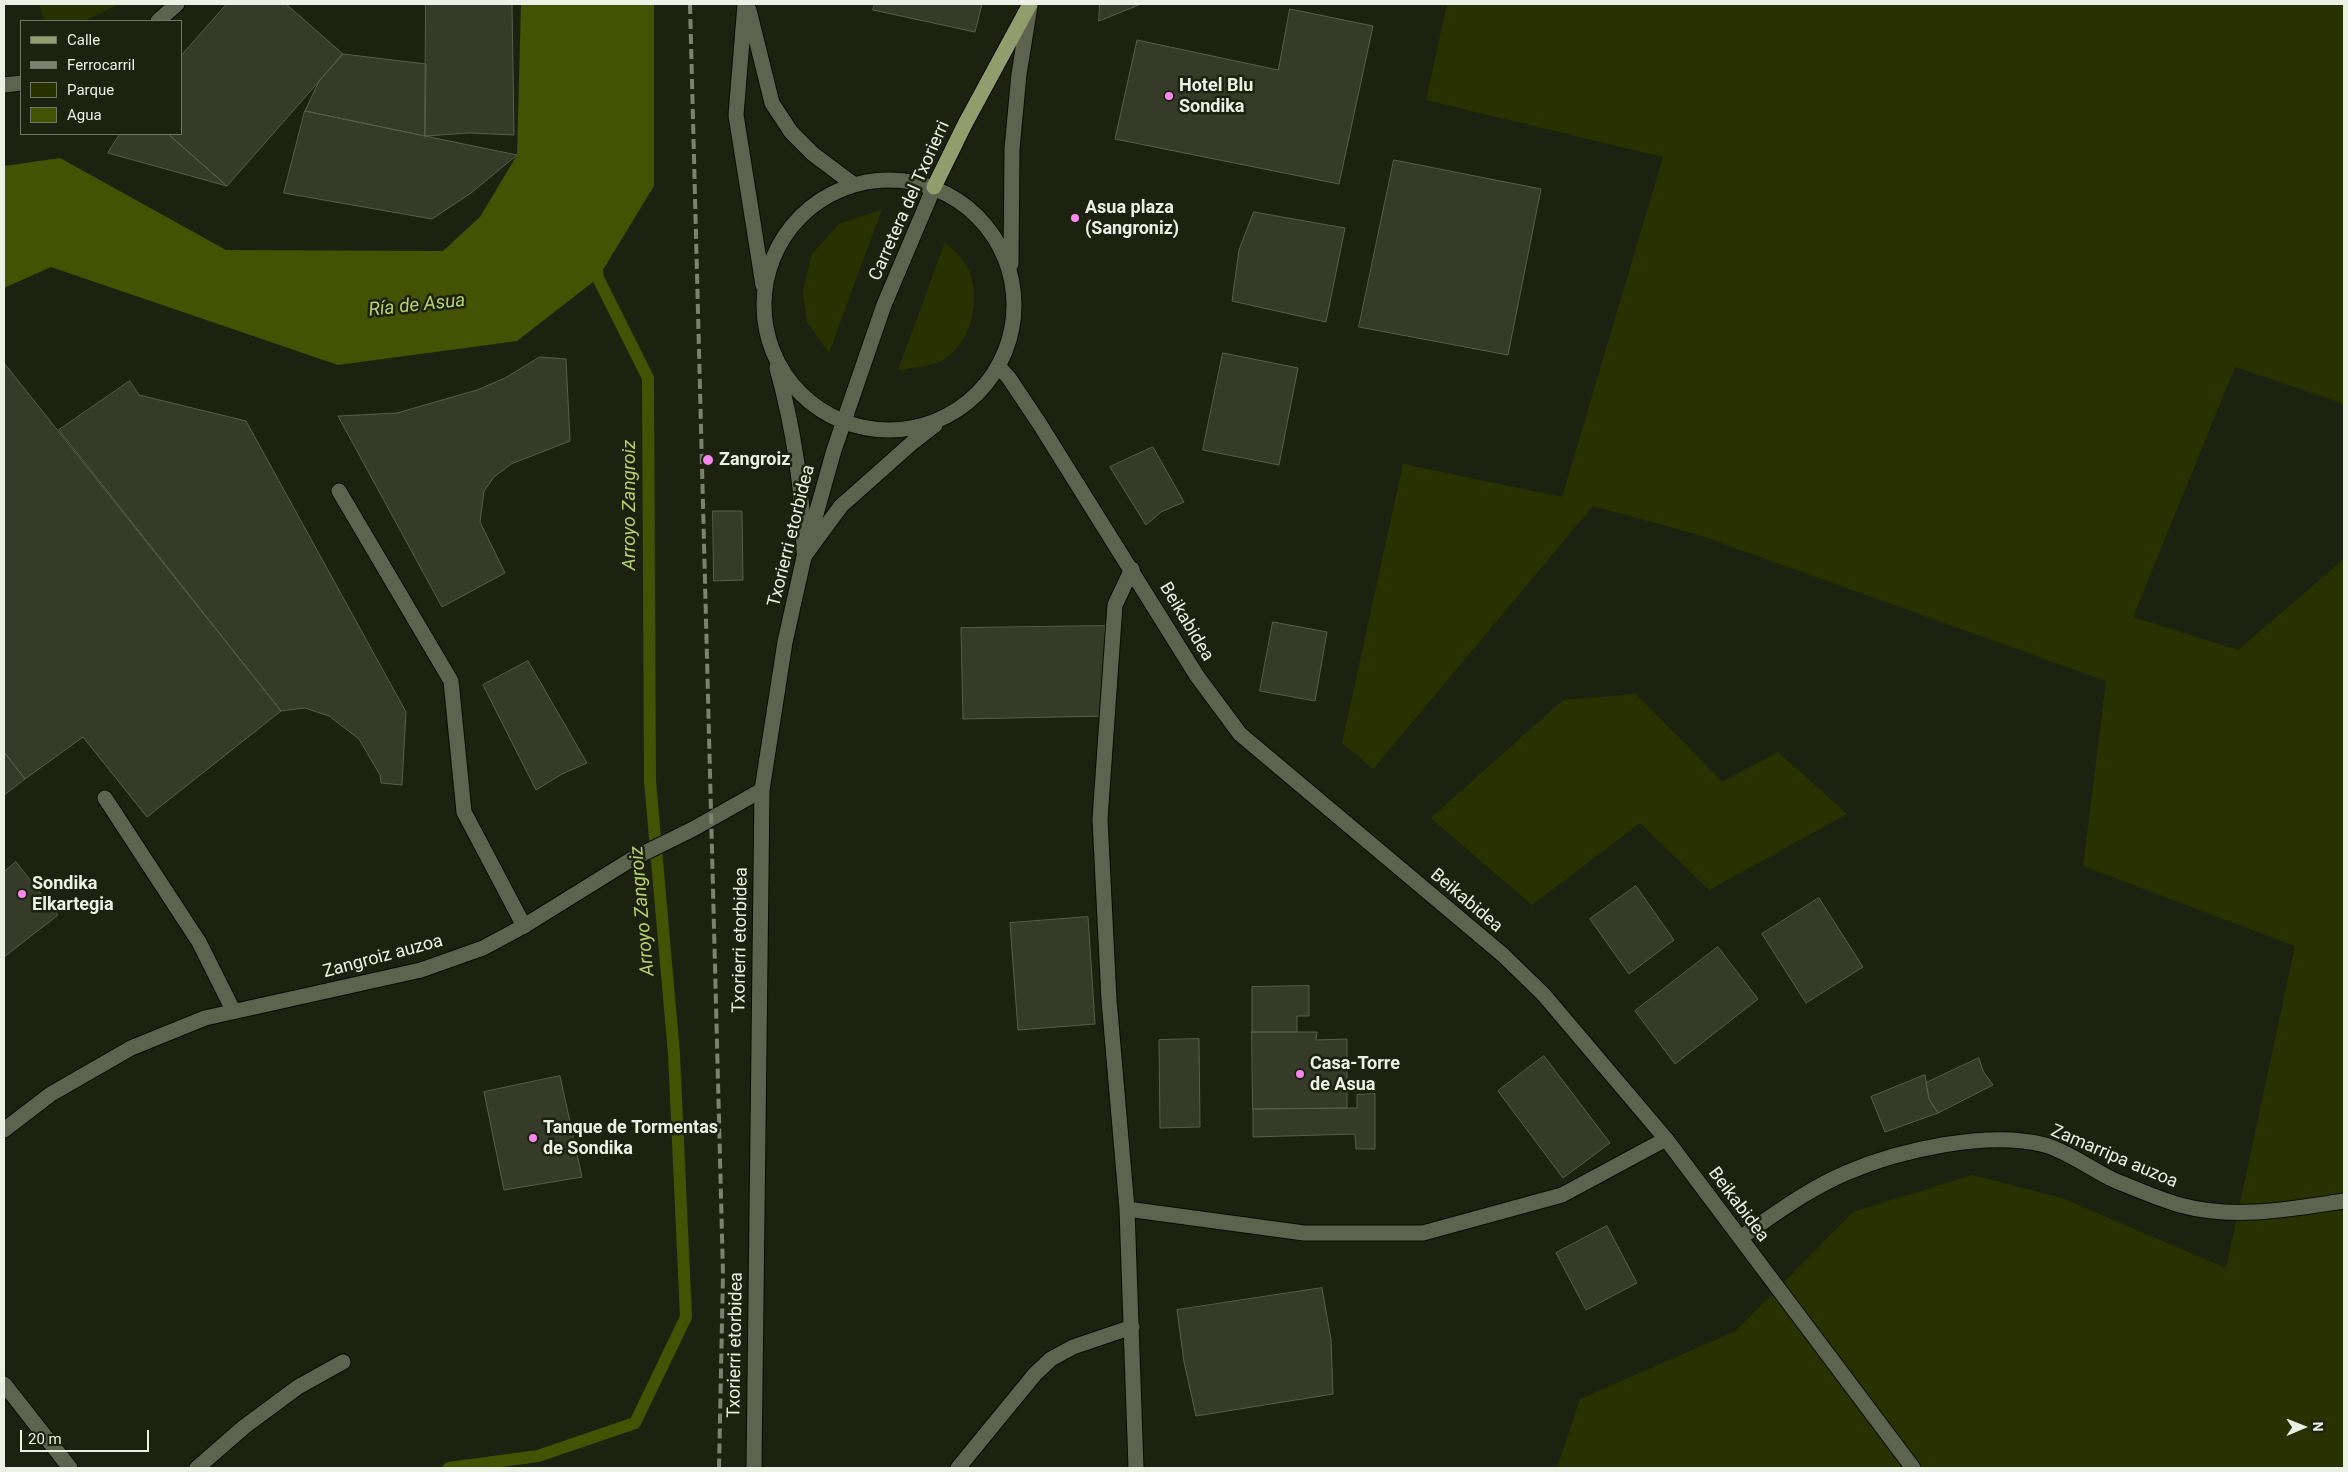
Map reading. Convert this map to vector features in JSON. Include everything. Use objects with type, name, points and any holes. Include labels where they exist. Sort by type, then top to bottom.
[{"type":"main road","name":"Carretera del Txorierri","points":[[934,187],[965,124],[1030,4]]},
{"type":"street","points":[[159,20],[176,4]]},
{"type":"street","points":[[746,4],[772,103],[791,132],[813,154],[853,184]]},
{"type":"street","points":[[746,4],[736,115],[764,292],[764,318],[791,422],[803,500],[804,557]]},
{"type":"street","points":[[804,557],[841,506],[913,442],[977,395],[999,366],[1011,337],[1015,305],[1011,274],[1012,149],[1019,74],[1030,4]]},
{"type":"street","points":[[4,85],[20,83]]},
{"type":"street","points":[[764,292],[774,256],[792,224],[820,200],[853,184],[894,178],[934,187],[958,200],[983,221],[1000,246],[1011,274]]},
{"type":"street","name":"Carretera del Txorierri","points":[[844,422],[884,305],[934,187]]},
{"type":"street","points":[[770,345],[787,378],[818,408],[844,422],[879,430],[888,430],[914,428],[948,416]]},
{"type":"street","name":"Beikabidea","points":[[999,366],[1039,423],[1132,569],[1197,676],[1240,734],[1503,955],[1544,995],[1666,1139],[1913,1468]]},
{"type":"street","name":"Txorierri etorbidea","points":[[754,1468],[762,790],[785,642],[804,557],[844,422]]},
{"type":"street","points":[[339,491],[451,681],[464,812],[524,926]]},
{"type":"street","points":[[1132,569],[1115,605],[1100,819],[1110,1000],[1127,1209],[1136,1468]]},
{"type":"street","name":"Zangroiz auzoa","points":[[4,1130],[51,1094],[130,1048],[205,1018],[234,1010],[421,970],[482,948],[524,926],[632,859],[693,829],[762,790]]},
{"type":"street","points":[[106,798],[199,942],[234,1010]]},
{"type":"street","points":[[1127,1209],[1304,1233],[1423,1233],[1562,1196],[1666,1139]]},
{"type":"street","name":"Zamarripa auzoa","points":[[1740,1238],[1815,1188],[1846,1173],[1888,1158],[1943,1144],[2012,1141],[2046,1145],[2114,1180],[2179,1205],[2213,1211],[2267,1213],[2344,1200]]},
{"type":"street","points":[[958,1468],[1034,1374],[1051,1359],[1073,1346],[1132,1327]]},
{"type":"street","points":[[197,1468],[244,1427],[298,1387],[343,1362]]},
{"type":"street","points":[[4,1384],[70,1468]]},
{"type":"green space","points":[[39,4],[119,4],[86,20],[44,20]]},
{"type":"green space","points":[[1447,4],[2344,4],[2344,404],[2235,367],[2133,617],[2238,650],[2344,559],[2344,1468],[1557,1468],[1580,1399],[1736,1331],[1853,1212],[1972,1175],[2062,1198],[2226,1268],[2295,946],[2083,866],[2106,681],[1696,534],[1593,506],[1373,769],[1342,743],[1403,464],[1562,497],[1663,157],[1426,100]]},
{"type":"green space","points":[[882,209],[829,353],[807,322],[803,290],[812,254],[839,224]]},
{"type":"green space","points":[[945,242],[964,262],[974,291],[974,306],[966,334],[949,356],[937,363],[898,370]]},
{"type":"green space","points":[[1636,694],[1722,782],[1778,752],[1847,814],[1709,890],[1640,823],[1532,905],[1431,818],[1563,700]]},
{"type":"water","name":"Ría de Asua","points":[[521,4],[654,4],[654,186],[598,278],[517,341],[338,365],[51,267],[4,288],[4,166],[60,158],[226,250],[443,251],[480,217],[517,155]]},
{"type":"building","points":[[227,4],[286,4],[343,54],[227,186],[169,135],[182,135],[182,55]]},
{"type":"building","points":[[426,4],[512,4],[514,135],[469,133],[425,136]]},
{"type":"building","points":[[875,4],[982,4],[975,32],[873,10]]},
{"type":"building","points":[[1100,4],[1141,4],[1099,21]]},
{"type":"building","points":[[1290,9],[1373,26],[1339,184],[1115,139],[1137,40],[1278,70]]},
{"type":"building","points":[[343,54],[426,64],[425,136],[305,111],[319,81]]},
{"type":"building","points":[[305,111],[517,155],[471,193],[432,219],[284,193]]},
{"type":"building","points":[[119,135],[169,135],[227,186],[108,153]]},
{"type":"building","points":[[1394,160],[1541,189],[1508,355],[1359,327]]},
{"type":"building","points":[[1254,212],[1345,228],[1326,322],[1232,301],[1239,250]]},
{"type":"building","points":[[1223,353],[1298,368],[1279,465],[1203,450]]},
{"type":"building","points":[[540,357],[566,359],[570,441],[511,464],[494,477],[484,491],[480,522],[505,573],[442,607],[338,416],[397,413],[477,390],[505,378]]},
{"type":"building","points":[[4,363],[281,711],[147,817],[83,737],[25,779],[4,752]]},
{"type":"building","points":[[130,381],[139,395],[246,421],[406,712],[402,785],[381,783],[380,775],[359,739],[329,716],[305,708],[281,711],[59,430]]},
{"type":"building","points":[[1153,447],[1184,502],[1161,512],[1146,525],[1110,467]]},
{"type":"building","points":[[713,511],[742,511],[743,580],[714,581]]},
{"type":"building","points":[[1273,622],[1327,632],[1315,701],[1260,691]]},
{"type":"building","points":[[1105,626],[1107,716],[963,719],[961,628]]},
{"type":"building","points":[[528,661],[587,763],[562,774],[536,790],[483,685]]},
{"type":"building","points":[[4,752],[25,779],[4,795]]},
{"type":"building","name":"Sondika Elkartegia","points":[[16,862],[58,915],[4,957],[4,872]]},
{"type":"building","points":[[1636,886],[1674,940],[1629,974],[1590,919]]},
{"type":"building","points":[[1819,898],[1863,967],[1806,1003],[1762,934]]},
{"type":"building","points":[[1088,917],[1095,1024],[1018,1030],[1010,923]]},
{"type":"building","points":[[1718,947],[1758,999],[1675,1064],[1635,1011]]},
{"type":"building","points":[[1309,986],[1309,1016],[1297,1016],[1297,1032],[1252,1032],[1252,987]]},
{"type":"building","name":"Casa-Torre de Asua","points":[[1252,1032],[1317,1032],[1316,1040],[1347,1039],[1347,1108],[1253,1109]]},
{"type":"building","points":[[1199,1039],[1200,1127],[1160,1128],[1159,1040]]},
{"type":"building","points":[[1544,1056],[1610,1143],[1563,1178],[1498,1091]]},
{"type":"building","points":[[1979,1058],[1983,1071],[1993,1085],[1938,1113],[1929,1099],[1926,1083]]},
{"type":"building","points":[[1925,1075],[1929,1099],[1938,1113],[1885,1132],[1871,1097]]},
{"type":"building","name":"Tanque de Tormentas de Sondika","points":[[560,1076],[582,1177],[504,1190],[484,1092]]},
{"type":"building","points":[[1375,1094],[1375,1149],[1356,1149],[1355,1134],[1253,1137],[1253,1109],[1357,1108],[1357,1095]]},
{"type":"building","points":[[1607,1226],[1637,1283],[1586,1310],[1556,1253]]},
{"type":"building","points":[[1322,1288],[1331,1340],[1333,1394],[1196,1416],[1184,1362],[1177,1310]]},
{"type":"waterway","name":"Arroyo Zangroiz","points":[[449,1468],[538,1456],[635,1423],[686,1317],[674,1054],[650,781],[648,378],[598,278],[596,263]]},
{"type":"railway","points":[[690,4],[723,1274],[719,1468]]},
{"type":"place","name":"Hotel Blu Sondika","points":[[1169,96]]},
{"type":"place","name":"Asua plaza (Sangroniz)","points":[[1075,218]]},
{"type":"place","name":"Zangroiz","points":[[708,460]]},
{"type":"place","name":"Sondika Elkartegia","points":[[22,894]]},
{"type":"place","name":"Casa-Torre de Asua","points":[[1300,1074]]},
{"type":"place","name":"Tanque de Tormentas de Sondika","points":[[533,1138]]}]
